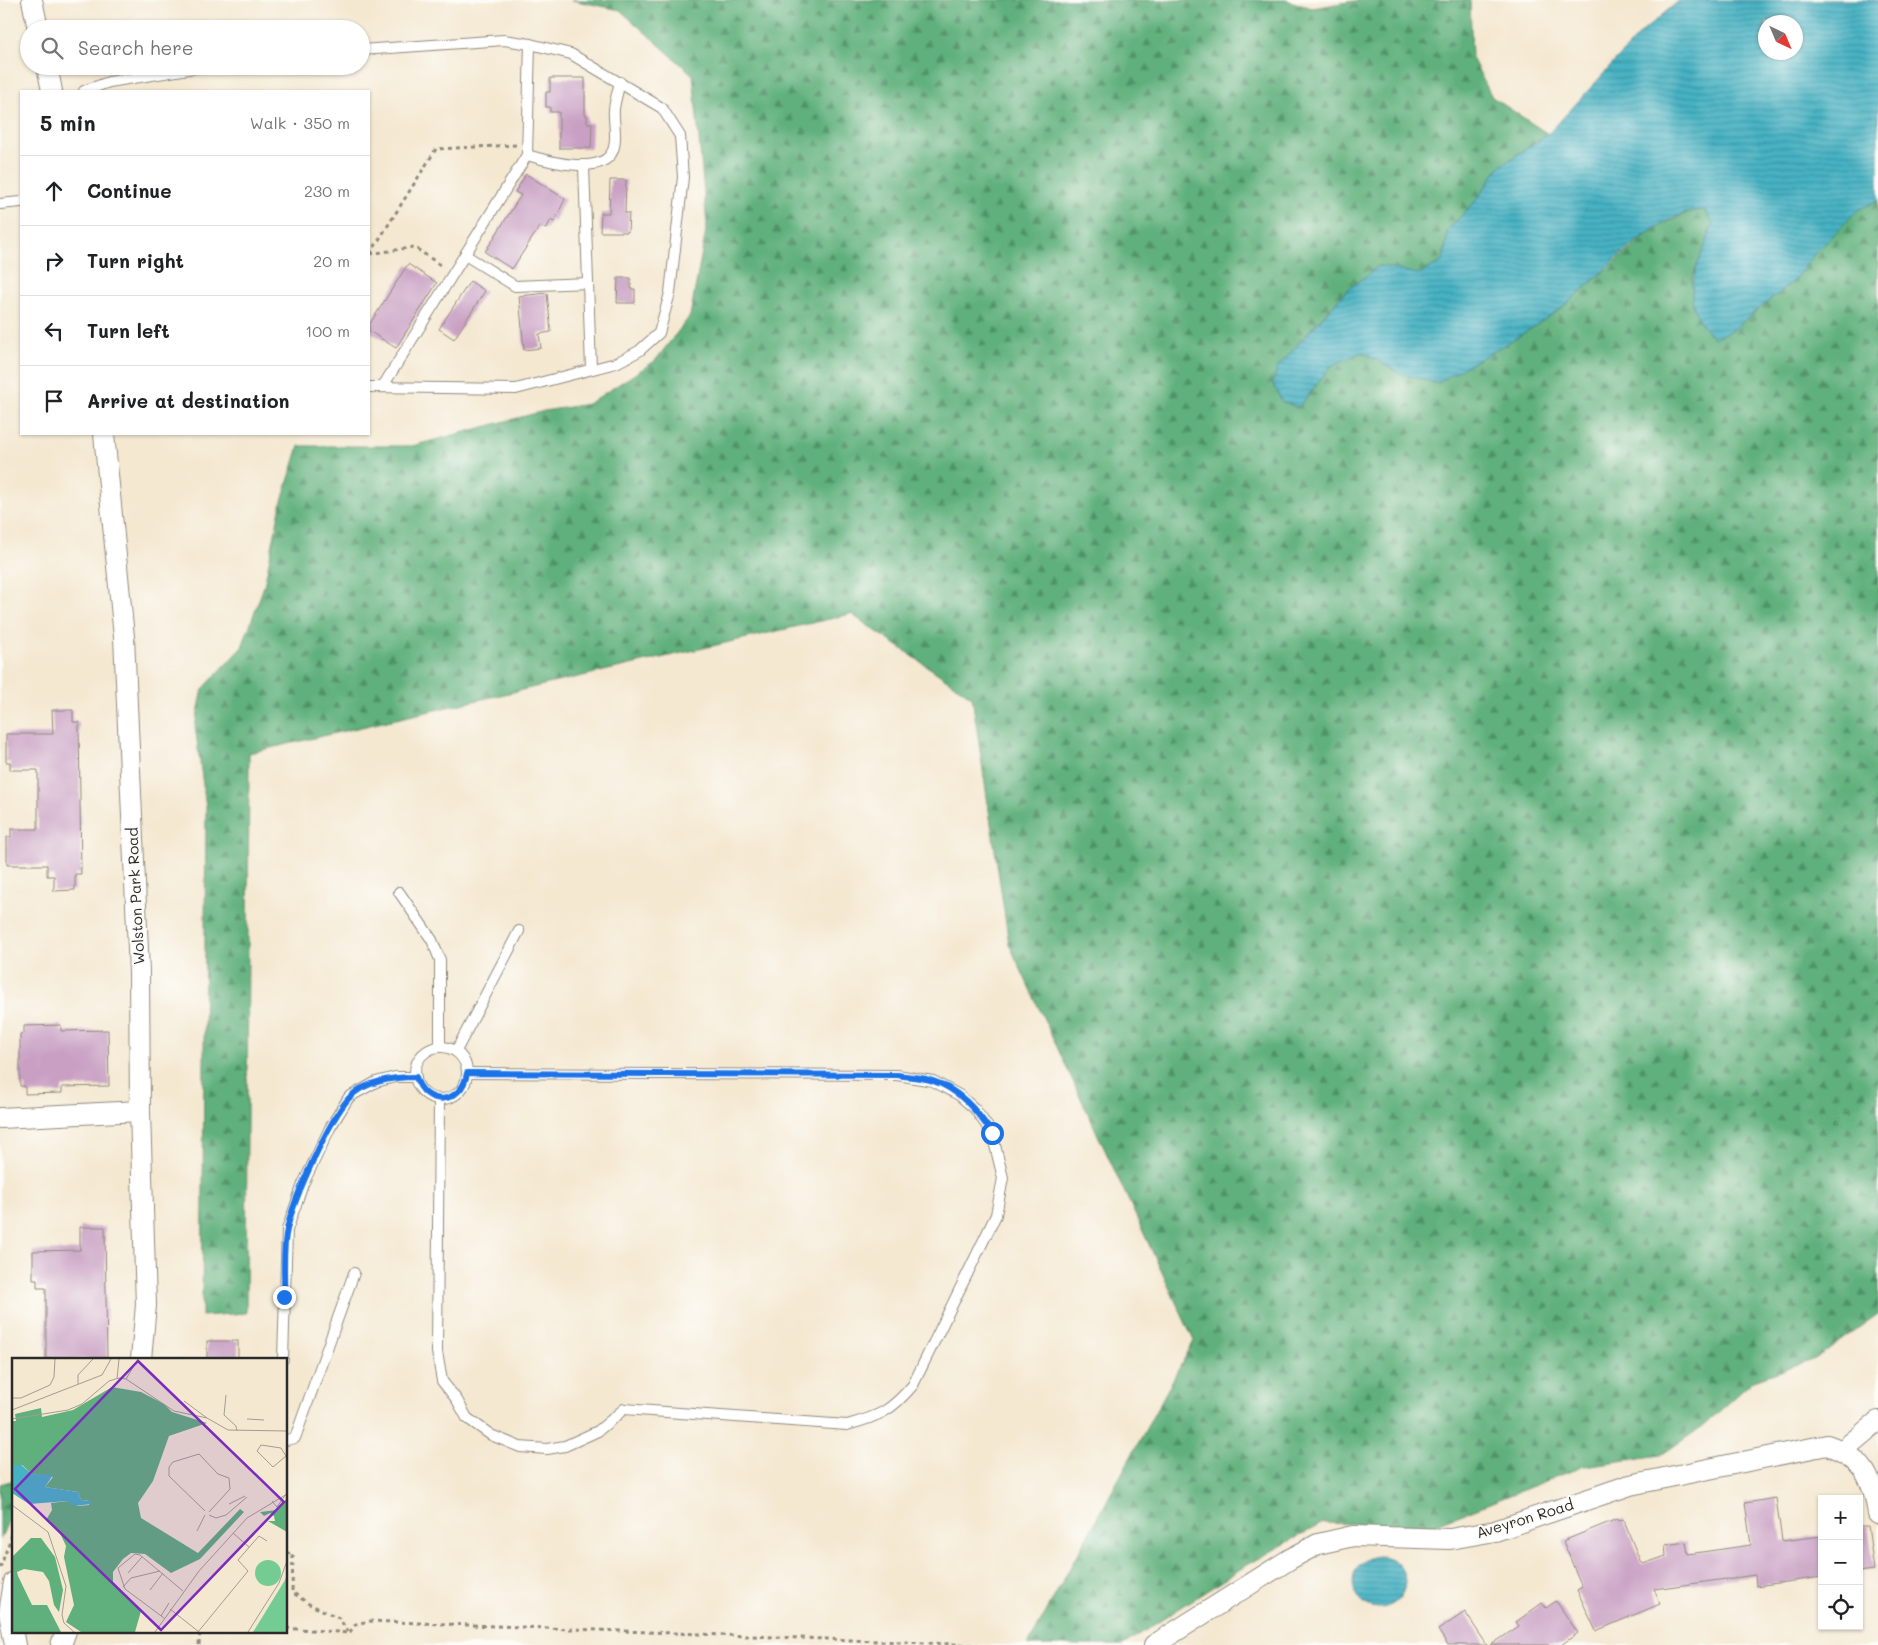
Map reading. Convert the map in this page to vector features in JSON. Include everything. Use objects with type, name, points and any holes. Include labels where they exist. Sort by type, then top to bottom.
[{"type":"street","points":[[32,0],[36,20]]},
{"type":"street","points":[[48,75],[52,90]]},
{"type":"street","name":"Wolston Park Road","points":[[104,435],[124,637],[140,972],[140,1110],[146,1305],[141,1358]]},
{"type":"street","points":[[0,1118],[140,1110]]},
{"type":"street","points":[[1878,1421],[1843,1450],[1864,1469],[1871,1480],[1878,1514]]},
{"type":"street","name":"Aveyron Road","points":[[1154,1645],[1290,1559],[1318,1544],[1353,1536],[1450,1539],[1495,1531],[1630,1485],[1827,1445],[1843,1450]]},
{"type":"street","points":[[12,1589],[9,1600],[9,1612],[12,1626]]},
{"type":"street","points":[[13,1632],[16,1645]]},
{"type":"street","points":[[61,1645],[66,1632]]},
{"type":"lane","points":[[370,49],[504,40],[571,54],[662,108],[680,136],[683,177],[670,293],[659,333],[639,351],[616,363],[516,389],[370,387]]},
{"type":"lane","points":[[383,386],[527,156],[530,44]]},
{"type":"lane","points":[[88,90],[109,82],[152,75]]},
{"type":"lane","points":[[527,156],[549,162],[584,166],[604,161],[611,155],[614,147],[614,108],[620,82]]},
{"type":"lane","points":[[584,166],[591,369]]},
{"type":"lane","points":[[0,204],[20,202]]},
{"type":"lane","points":[[465,256],[515,286],[588,283]]},
{"type":"lane","points":[[399,892],[432,940],[440,960],[440,1047]]},
{"type":"lane","points":[[456,1051],[519,930]]},
{"type":"lane","points":[[440,1047],[456,1051],[462,1057],[467,1073],[466,1081],[456,1094],[439,1099],[423,1092],[416,1077],[419,1060],[432,1049],[440,1047]]},
{"type":"lane","points":[[439,1099],[437,1352],[442,1381],[457,1400],[467,1418],[492,1436],[520,1447],[546,1449],[565,1446],[598,1431],[624,1409],[847,1425],[878,1417],[898,1403],[913,1385],[991,1224],[1001,1198],[1004,1178],[992,1133],[975,1109],[959,1095],[933,1081],[897,1075],[467,1073]]},
{"type":"lane","points":[[283,1358],[287,1230],[307,1176],[330,1128],[349,1097],[376,1082],[395,1077],[416,1077]]},
{"type":"lane","points":[[288,1440],[295,1438],[354,1273]]},
{"type":"path","points":[[370,252],[436,149],[515,144],[527,156]]},
{"type":"path","points":[[370,254],[414,247],[454,273]]},
{"type":"path","points":[[0,1568],[12,1535]]},
{"type":"path","points":[[288,1553],[293,1554],[292,1592],[309,1604],[339,1618],[349,1633]]},
{"type":"path","points":[[349,1633],[356,1624],[369,1621],[978,1645]]},
{"type":"path","points":[[288,1628],[349,1633]]},
{"type":"path","points":[[199,1645],[200,1632]]},
{"type":"green space","points":[[572,0],[1286,0],[1312,8],[1360,0],[1470,0],[1472,58],[1492,97],[1548,134],[1499,167],[1478,198],[1448,230],[1443,261],[1419,274],[1379,266],[1346,291],[1298,343],[1299,407],[1331,366],[1362,352],[1402,374],[1485,356],[1558,311],[1653,229],[1691,211],[1705,210],[1713,225],[1692,279],[1693,307],[1795,280],[1814,254],[1859,209],[1878,201],[1878,1314],[1815,1359],[1754,1380],[1702,1427],[1661,1455],[1584,1466],[1431,1526],[1323,1523],[1248,1564],[1123,1645],[1028,1645],[1194,1341],[1009,944],[972,697],[851,614],[249,753],[246,1313],[202,1316],[206,807],[195,726],[203,689],[242,647],[264,586],[281,504],[299,446],[412,446],[544,411],[588,404],[655,361],[690,316],[707,225],[693,75],[620,10]]},
{"type":"green space","points":[[12,1481],[12,1517],[9,1519],[0,1540],[0,1484]]},
{"type":"water","points":[[1680,0],[1878,0],[1878,201],[1859,209],[1814,254],[1795,280],[1734,329],[1714,338],[1702,324],[1695,311],[1692,297],[1693,283],[1696,269],[1713,225],[1705,210],[1685,213],[1665,222],[1626,250],[1573,298],[1543,321],[1437,383],[1402,374],[1362,352],[1331,366],[1299,407],[1282,402],[1273,384],[1277,368],[1346,291],[1379,266],[1419,274],[1443,261],[1448,230],[1478,198],[1499,167],[1548,134],[1643,31]]},
{"type":"water","points":[[1374,1556],[1384,1556],[1393,1560],[1401,1568],[1405,1582],[1401,1596],[1393,1604],[1384,1608],[1374,1608],[1365,1604],[1357,1596],[1353,1587],[1353,1577],[1357,1568],[1365,1560]]},
{"type":"building","points":[[550,78],[585,78],[585,115],[587,115],[587,123],[592,123],[591,148],[559,148],[559,112],[550,112],[550,107],[546,107],[546,92],[550,92]]},
{"type":"building","points":[[526,174],[565,199],[554,222],[551,220],[546,229],[540,226],[512,269],[485,252],[521,195],[515,192]]},
{"type":"building","points":[[610,180],[626,180],[625,213],[629,213],[628,232],[600,232],[601,213],[609,213]]},
{"type":"building","points":[[408,264],[437,283],[396,348],[370,332],[370,323]]},
{"type":"building","points":[[618,278],[631,278],[631,289],[635,289],[635,303],[617,303]]},
{"type":"building","points":[[470,281],[485,291],[454,339],[439,329]]},
{"type":"building","points":[[547,293],[551,332],[539,334],[541,348],[524,350],[519,296]]},
{"type":"building","points":[[52,710],[73,710],[73,722],[79,722],[81,874],[75,874],[75,890],[54,891],[54,876],[47,876],[47,865],[7,865],[7,837],[11,837],[11,829],[38,829],[38,770],[10,770],[10,762],[6,762],[6,734],[53,734]]},
{"type":"building","points":[[61,1025],[61,1031],[108,1030],[109,1086],[62,1087],[62,1093],[25,1094],[25,1086],[20,1086],[20,1034],[24,1033],[24,1026]]},
{"type":"building","points":[[80,1227],[105,1227],[107,1358],[46,1358],[46,1288],[37,1288],[37,1280],[33,1280],[33,1251],[80,1250]]},
{"type":"building","points":[[207,1341],[238,1341],[238,1358],[207,1358]]},
{"type":"building","points":[[1776,1498],[1782,1541],[1818,1536],[1818,1578],[1756,1586],[1755,1575],[1654,1589],[1660,1604],[1596,1631],[1577,1590],[1582,1587],[1563,1541],[1617,1519],[1618,1521],[1623,1519],[1643,1564],[1666,1556],[1665,1545],[1686,1542],[1688,1554],[1751,1545],[1745,1503]]},
{"type":"building","points":[[1863,1526],[1868,1526],[1874,1570],[1863,1571]]},
{"type":"building","points":[[1556,1601],[1578,1633],[1561,1645],[1491,1645],[1519,1626],[1516,1622],[1542,1603],[1546,1608]]},
{"type":"building","points":[[1465,1612],[1487,1645],[1448,1645],[1438,1630]]},
{"type":"route","points":[[284,1297],[287,1230],[303,1184],[330,1128],[349,1097],[376,1082],[395,1077],[416,1077],[418,1085],[423,1092],[439,1099],[448,1098],[462,1089],[467,1073],[897,1075],[933,1081],[959,1095],[975,1109],[992,1133]]}]
